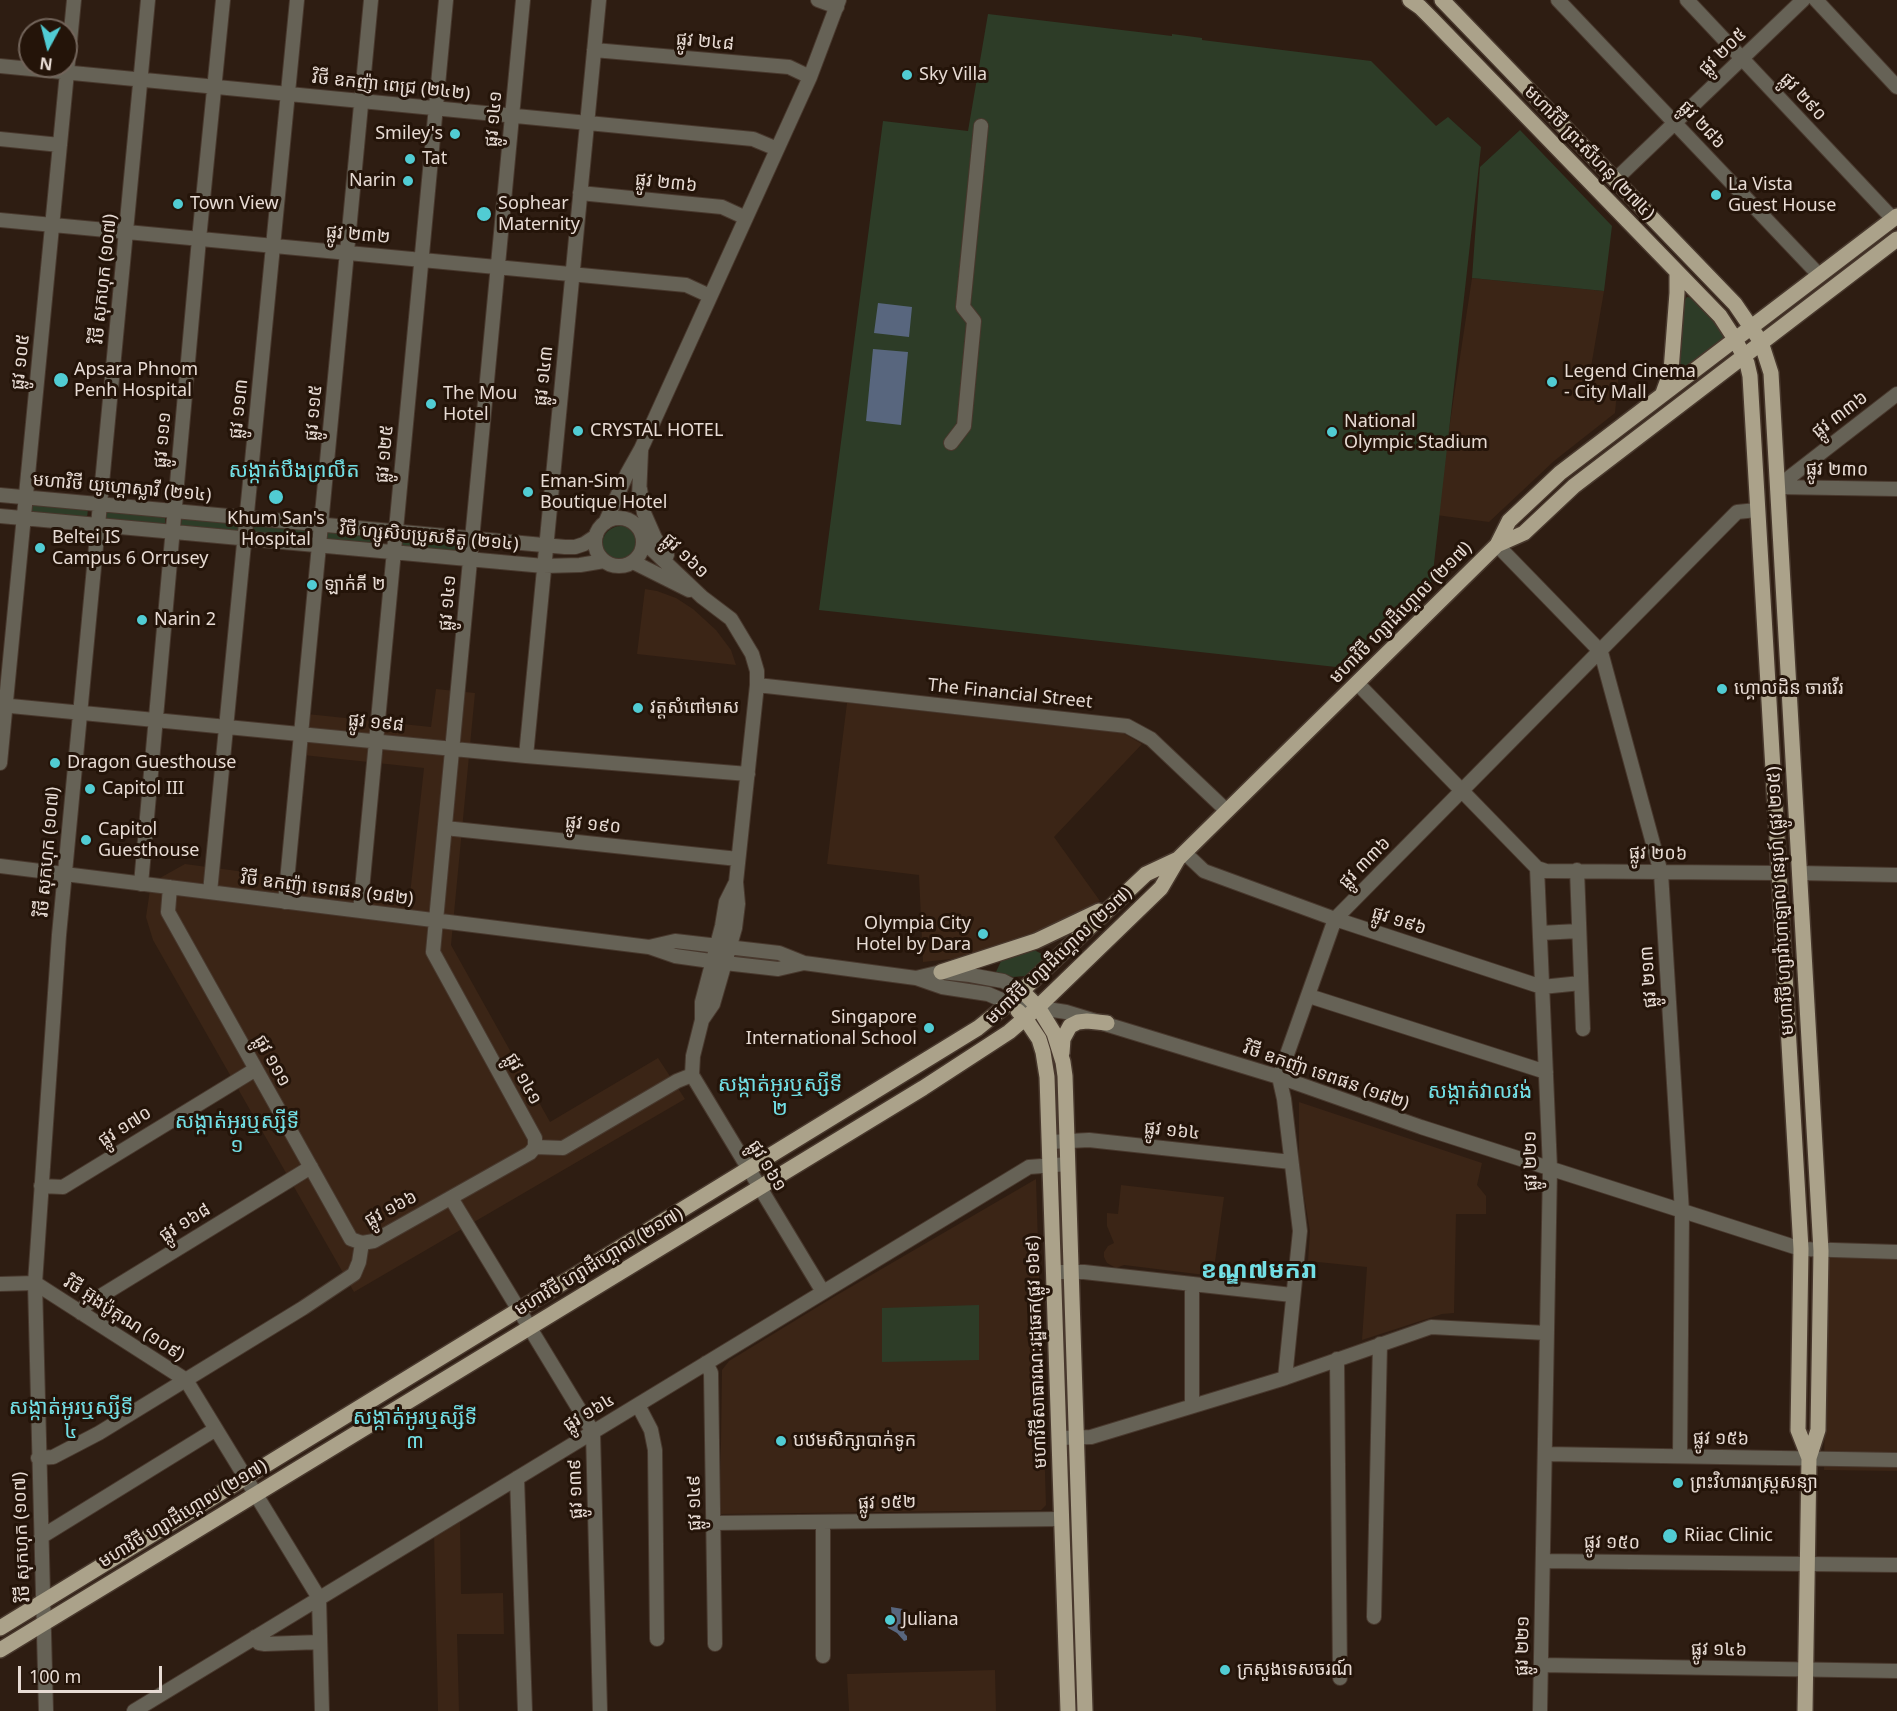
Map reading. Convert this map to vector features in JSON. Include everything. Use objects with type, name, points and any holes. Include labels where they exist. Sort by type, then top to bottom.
[{"type":"main road","name":"មហាវិថី ព្រះសីហនុ (២៧៤)","points":[[1410,0],[1431,18],[1720,316],[1743,355]]},
{"type":"main road","name":"មហាវិថី ព្រះសីហនុ (២៧៤)","points":[[1442,0],[1735,304],[1761,342]]},
{"type":"main road","name":"មហាវិថី ហ្សាដឹហ្គោល (២១៧)","points":[[0,1650],[992,1044],[1038,1007],[1161,888],[1181,856],[1497,545],[1509,521],[1560,473],[1895,217]]},
{"type":"main road","name":"មហាវិថី ហ្សាដឹហ្គោល (២១៧)","points":[[1497,545],[1524,533],[1574,486],[1897,239]]},
{"type":"main road","points":[[1663,393],[1671,371],[1677,273]]},
{"type":"main road","name":"មហាវិថី ហ្សាវ៉ាហាឡាល នេរុហ៍ (ផ្លូវ ២១៥)","points":[[1761,342],[1770,373],[1821,1251],[1818,1430],[1809,1458],[1804,1711]]},
{"type":"main road","name":"មហាវិថី ហ្សាវ៉ាហាឡាល នេរុហ៍ (ផ្លូវ ២១៥)","points":[[1743,355],[1750,376],[1802,1250],[1798,1430],[1809,1458]]},
{"type":"main road","name":"មហាវិថី ហ្សាដឹហ្គោល (២១៧)","points":[[0,1628],[978,1028],[1009,1003],[1146,874],[1181,856]]},
{"type":"main road","points":[[941,972],[1036,941],[1117,901]]},
{"type":"main road","name":"មហាវិថីសាធារណៈរដ្ឋឆេក(ផ្លូវ ១៦៩)","points":[[1022,991],[1038,1007],[1054,1033],[1063,1062],[1068,1141],[1085,1711]]},
{"type":"main road","name":"មហាវិថីសាធារណៈរដ្ឋឆេក(ផ្លូវ ១៦៩)","points":[[1009,1003],[1025,1018],[1039,1039],[1046,1065],[1068,1711]]},
{"type":"main road","points":[[1063,1062],[1063,1039],[1070,1026],[1086,1021],[1107,1023]]},
{"type":"main road","points":[[911,1070],[923,1088]]},
{"type":"street","name":"ផ្លូវ ១០៥","points":[[72,18],[73,0]]},
{"type":"street","name":"វិថី សុកហុក (១០៧)","points":[[45,1711],[34,1283],[64,874],[148,0]]},
{"type":"street","name":"ផ្លូវ ១១១","points":[[141,884],[199,239],[223,0]]},
{"type":"street","name":"ផ្លូវ ១១៣","points":[[210,892],[297,0]]},
{"type":"street","name":"ផ្លូវ ១១៥","points":[[285,902],[371,0]]},
{"type":"street","name":"ផ្លូវ ១២៥","points":[[360,911],[446,0]]},
{"type":"street","name":"ផ្លូវ ១៤១","points":[[523,0],[433,952],[536,1138],[535,1147]]},
{"type":"street","name":"ផ្លូវ ១៤៣","points":[[526,756],[599,0]]},
{"type":"street","points":[[605,523],[641,449],[810,77],[838,3],[818,0]]},
{"type":"street","name":"ផ្លូវ ២៨៦","points":[[1558,0],[1819,275]]},
{"type":"street","name":"ផ្លូវ ២៩០","points":[[1687,0],[1895,217]]},
{"type":"street","name":"ផ្លូវ ២០៥","points":[[1616,180],[1803,0]]},
{"type":"street","points":[[1816,0],[1897,87]]},
{"type":"street","name":"ផ្លូវ ២៤៨","points":[[594,50],[789,67],[810,77]]},
{"type":"street","name":"វិថី ឧកញ៉ា ពេជ្រ (២៤២)","points":[[0,66],[18,68]]},
{"type":"street","name":"វិថី ឧកញ៉ា ពេជ្រ (២៤២)","points":[[78,74],[753,139],[777,149]]},
{"type":"street","name":"ផ្លូវ ១០៥","points":[[0,763],[3,706],[15,611],[67,78]]},
{"type":"street","points":[[951,443],[964,426],[973,332],[974,321],[963,307],[981,126]]},
{"type":"street","points":[[0,139],[60,145]]},
{"type":"street","name":"ផ្លូវ ២៣៦","points":[[580,193],[722,207],[746,218]]},
{"type":"street","name":"ផ្លូវ ២៣២","points":[[0,220],[686,285],[710,296]]},
{"type":"street","name":"ផ្លូវ ៣៣៦","points":[[1777,487],[1897,394]]},
{"type":"street","points":[[634,524],[640,489],[641,449]]},
{"type":"street","name":"ផ្លូវ ២៣០","points":[[1777,487],[1897,489]]},
{"type":"street","points":[[640,489],[644,513],[656,538],[684,579]]},
{"type":"street","name":"មហាវិថី យូហ្គោស្លាវី (២១៤)","points":[[0,495],[546,546],[575,547],[585,544],[596,536]]},
{"type":"street","name":"ផ្លូវ ៣៣៦","points":[[1285,1378],[1300,1231],[1280,1077],[1335,919],[1737,512],[1757,510]]},
{"type":"street","name":"វិថី ហ្សូសិបប្រូសទីតូ (២១៤)","points":[[0,516],[544,566],[580,565],[604,561]]},
{"type":"street","points":[[620,518],[634,524],[642,534],[640,554],[633,562],[622,566],[615,566],[604,561],[597,552],[596,536],[599,528],[612,519],[620,518]]},
{"type":"street","name":"ផ្លូវ ១៦១","points":[[643,541],[702,597],[731,619],[743,636],[757,671],[758,685],[736,882],[738,904],[735,928],[723,946],[719,962],[702,1002],[702,1020],[693,1056],[692,1075],[823,1292]]},
{"type":"street","name":"ផ្លូវ ២១៣","points":[[1497,545],[1601,652],[1661,873],[1682,1212],[1680,1456]]},
{"type":"street","name":"ផ្លូវ ១៦១","points":[[633,562],[702,597]]},
{"type":"street","points":[[0,611],[15,611]]},
{"type":"street","points":[[1357,683],[1537,868]]},
{"type":"street","name":"The Financial Street","points":[[758,685],[1127,726],[1151,739],[1227,811]]},
{"type":"street","name":"ផ្លូវ ១៩៨","points":[[3,706],[526,756],[748,774]]},
{"type":"street","name":"ផ្លូវ ១៩០","points":[[445,828],[738,859]]},
{"type":"street","name":"ផ្លូវ ១៩៦","points":[[1181,856],[1204,871],[1335,919],[1542,987]]},
{"type":"street","name":"វិថី ឧកញ៉ា ទេពផន (១៨២)","points":[[0,866],[649,947],[675,956],[719,962],[778,969],[804,963]]},
{"type":"street","name":"ផ្លូវ ២០៦","points":[[1537,868],[1546,871],[1779,873]]},
{"type":"street","name":"ផ្លូវ ២២១","points":[[1537,868],[1550,1168],[1540,1711]]},
{"type":"street","points":[[1577,870],[1583,1029]]},
{"type":"street","points":[[1799,873],[1897,874]]},
{"type":"street","name":"ផ្លូវ ១១១","points":[[170,887],[168,912],[351,1239],[362,1243]]},
{"type":"street","points":[[1540,933],[1579,931]]},
{"type":"street","name":"វិថី ឧកញ៉ា ទេពផន (១៨២)","points":[[649,947],[675,941],[779,953],[804,963],[916,978],[942,987],[988,994],[1009,1003],[1066,1012],[1280,1077],[1420,1127],[1802,1250],[1897,1252]]},
{"type":"street","name":"វិថី ឧកញ៉ា ទេពផន (១៨២)","points":[[916,978],[941,972],[992,978],[1022,991]]},
{"type":"street","points":[[1542,987],[1581,983]]},
{"type":"street","points":[[1309,996],[1546,1072]]},
{"type":"street","name":"ផ្លូវ ១៧០","points":[[40,1186],[63,1187],[256,1069]]},
{"type":"street","points":[[535,1147],[563,1148],[692,1075]]},
{"type":"street","name":"ផ្លូវ ១៦៤","points":[[1050,1142],[1089,1140],[1291,1162]]},
{"type":"street","name":"ផ្លូវ ១៦៦","points":[[38,1458],[53,1458],[99,1433],[303,1308],[354,1274],[359,1262],[362,1243],[374,1241],[530,1153],[535,1147]]},
{"type":"street","name":"ផ្លូវ ១៦៤","points":[[134,1711],[1029,1167],[1068,1164]]},
{"type":"street","name":"ផ្លូវ ១៦៨","points":[[81,1313],[86,1305],[311,1167]]},
{"type":"street","name":"ផ្លូវ ១៣៩","points":[[451,1198],[593,1432],[600,1711]]},
{"type":"street","points":[[1054,1272],[1084,1272],[1292,1295]]},
{"type":"street","name":"វិថី អ៊ុងប៉ូគុណ (១០៩)","points":[[0,1284],[34,1283],[186,1380],[319,1598]]},
{"type":"street","points":[[1192,1284],[1192,1406]]},
{"type":"street","points":[[1059,1438],[1091,1437],[1285,1378],[1431,1327],[1547,1334]]},
{"type":"street","points":[[1374,1617],[1380,1344]]},
{"type":"street","points":[[1337,1359],[1340,1678]]},
{"type":"street","name":"ផ្លូវ ១៤៩","points":[[706,1363],[711,1373],[715,1644]]},
{"type":"street","points":[[638,1405],[651,1430],[655,1450],[657,1639]]},
{"type":"street","points":[[41,1537],[216,1429]]},
{"type":"street","name":"ផ្លូវ ១៥៦","points":[[1545,1454],[1897,1460]]},
{"type":"street","points":[[518,1478],[525,1711]]},
{"type":"street","name":"ផ្លូវ ១៥២","points":[[713,1523],[1062,1519]]},
{"type":"street","points":[[823,1521],[823,1656]]},
{"type":"street","name":"ផ្លូវ ១៥០","points":[[1543,1560],[1897,1564]]},
{"type":"street","points":[[319,1598],[322,1711]]},
{"type":"street","points":[[255,1638],[259,1643],[265,1644],[320,1642]]},
{"type":"street","name":"ផ្លូវ ១៤៦","points":[[1541,1665],[1897,1671]]},
{"type":"shaded area","points":[[1472,278],[1604,291],[1591,367],[1619,371],[1615,413],[1554,461],[1489,522],[1436,515]]},
{"type":"shaded area","points":[[645,589],[676,598],[693,609],[716,630],[731,650],[736,665],[637,654]]},
{"type":"shaded area","points":[[436,689],[475,693],[451,945],[550,1122],[658,1058],[685,1099],[354,1292],[153,940],[146,917],[151,883],[185,864],[410,894],[424,768],[303,755],[307,714],[431,727]]},
{"type":"shaded area","points":[[847,703],[1123,733],[1142,744],[1054,837],[1100,901],[1060,926],[970,953],[970,957],[923,962],[919,875],[827,864]]},
{"type":"shaded area","points":[[1299,1102],[1482,1163],[1477,1185],[1486,1196],[1486,1214],[1456,1214],[1454,1313],[1442,1314],[1362,1340],[1367,1267],[1308,1261],[1310,1231],[1299,1167]]},
{"type":"shaded area","points":[[1036,1179],[1046,1505],[1041,1510],[720,1514],[722,1370],[729,1361]]},
{"type":"shaded area","points":[[1121,1185],[1224,1197],[1213,1276],[1124,1265],[1116,1268],[1107,1263],[1104,1252],[1114,1243],[1107,1226],[1107,1213],[1118,1214]]},
{"type":"shaded area","points":[[1827,1245],[1897,1246],[1897,1471],[1824,1470]]},
{"type":"shaded area","points":[[460,1517],[461,1594],[503,1593],[504,1634],[457,1634],[459,1711],[438,1711],[434,1533]]},
{"type":"shaded area","points":[[995,1670],[996,1711],[849,1711],[847,1674]]},
{"type":"green space","points":[[988,14],[1172,36],[1172,34],[1202,38],[1202,40],[1371,61],[1436,126],[1448,117],[1481,147],[1432,581],[1336,667],[819,610],[883,121],[968,131]]},
{"type":"green space","points":[[1520,130],[1612,226],[1604,291],[1472,278],[1480,167]]},
{"type":"green space","points":[[1687,297],[1694,298],[1726,336],[1687,366],[1681,368],[1678,364],[1683,302]]},
{"type":"green space","points":[[32,504],[88,509],[87,518],[31,513]]},
{"type":"green space","points":[[105,511],[165,516],[165,524],[104,519]]},
{"type":"green space","points":[[182,517],[239,523],[238,531],[181,525]]},
{"type":"green space","points":[[254,523],[314,529],[313,539],[253,533]]},
{"type":"green space","points":[[621,526],[628,527],[634,532],[639,538],[639,552],[634,558],[628,563],[621,564],[614,563],[608,558],[603,552],[602,545],[603,538],[608,532],[614,527]]},
{"type":"green space","points":[[327,531],[383,537],[382,546],[326,540]]},
{"type":"green space","points":[[399,537],[462,543],[461,553],[398,547]]},
{"type":"green space","points":[[1034,950],[1046,956],[1037,969],[1025,976],[1013,977],[996,972],[1002,959]]},
{"type":"green space","points":[[979,1305],[979,1360],[882,1362],[882,1308]]},
{"type":"water","points":[[878,303],[912,307],[909,337],[874,333]]},
{"type":"water","points":[[873,349],[908,352],[901,425],[866,421]]},
{"type":"water","points":[[891,1607],[903,1609],[901,1622],[906,1627],[904,1633],[907,1640],[904,1641],[888,1628],[889,1619],[892,1618]]},
{"type":"place","name":"Sky Villa","points":[[907,75]]},
{"type":"place","name":"Smiley's","points":[[455,134]]},
{"type":"place","name":"Tat","points":[[410,159]]},
{"type":"place","name":"Narin","points":[[408,181]]},
{"type":"place","name":"La Vista Guest House","points":[[1716,195]]},
{"type":"place","name":"Town View","points":[[178,204]]},
{"type":"place","name":"Sophear Maternity","points":[[484,214]]},
{"type":"place","name":"Apsara Phnom Penh Hospital","points":[[61,380]]},
{"type":"place","name":"Legend Cinema - City Mall","points":[[1552,382]]},
{"type":"place","name":"The Mou Hotel","points":[[431,404]]},
{"type":"place","name":"CRYSTAL HOTEL","points":[[578,431]]},
{"type":"place","name":"National Olympic Stadium","points":[[1332,432]]},
{"type":"place","name":"Eman-Sim Boutique Hotel","points":[[528,492]]},
{"type":"place","name":"Khum San's Hospital","points":[[276,497]]},
{"type":"place","name":"Beltei IS Campus 6 Orrusey","points":[[40,548]]},
{"type":"place","name":"ឡាក់គី ២","points":[[312,585]]},
{"type":"place","name":"Narin 2","points":[[142,620]]},
{"type":"place","name":"ហ្គោលដិន ចារវើរ","points":[[1722,689]]},
{"type":"place","name":"វត្តសំពៅមាស","points":[[638,708]]},
{"type":"place","name":"Dragon Guesthouse","points":[[55,763]]},
{"type":"place","name":"Capitol III","points":[[90,789]]},
{"type":"place","name":"Capitol Guesthouse","points":[[86,840]]},
{"type":"place","name":"Olympia City Hotel by Dara","points":[[983,934]]},
{"type":"place","name":"Singapore International School","points":[[929,1028]]},
{"type":"place","name":"បឋមសិក្សាបាក់ទូក","points":[[781,1441]]},
{"type":"place","name":"ព្រះវិហាររាស្ត្រសន្យា","points":[[1678,1483]]},
{"type":"place","name":"Riiac Clinic","points":[[1670,1536]]},
{"type":"place","name":"Juliana","points":[[890,1620]]},
{"type":"place","name":"ក្រសួងទេសចរណ៍","points":[[1225,1670]]},
{"type":"district","name":"សង្កាត់បឹងព្រលឹត","points":[[294,471]]},
{"type":"district","name":"សង្កាត់វាលវង់","points":[[1480,1092]]},
{"type":"district","name":"សង្កាត់អូរឬស្សីទី ២","points":[[780,1097]]},
{"type":"district","name":"សង្កាត់អូរឬស្សីទី ១","points":[[237,1134]]},
{"type":"district","name":"ខណ្ឌ៧មករា","points":[[1259,1271]]},
{"type":"district","name":"សង្កាត់អូរឬស្សីទី ៤","points":[[71,1420]]},
{"type":"district","name":"សង្កាត់អូរឬស្សីទី ៣","points":[[415,1430]]}]
